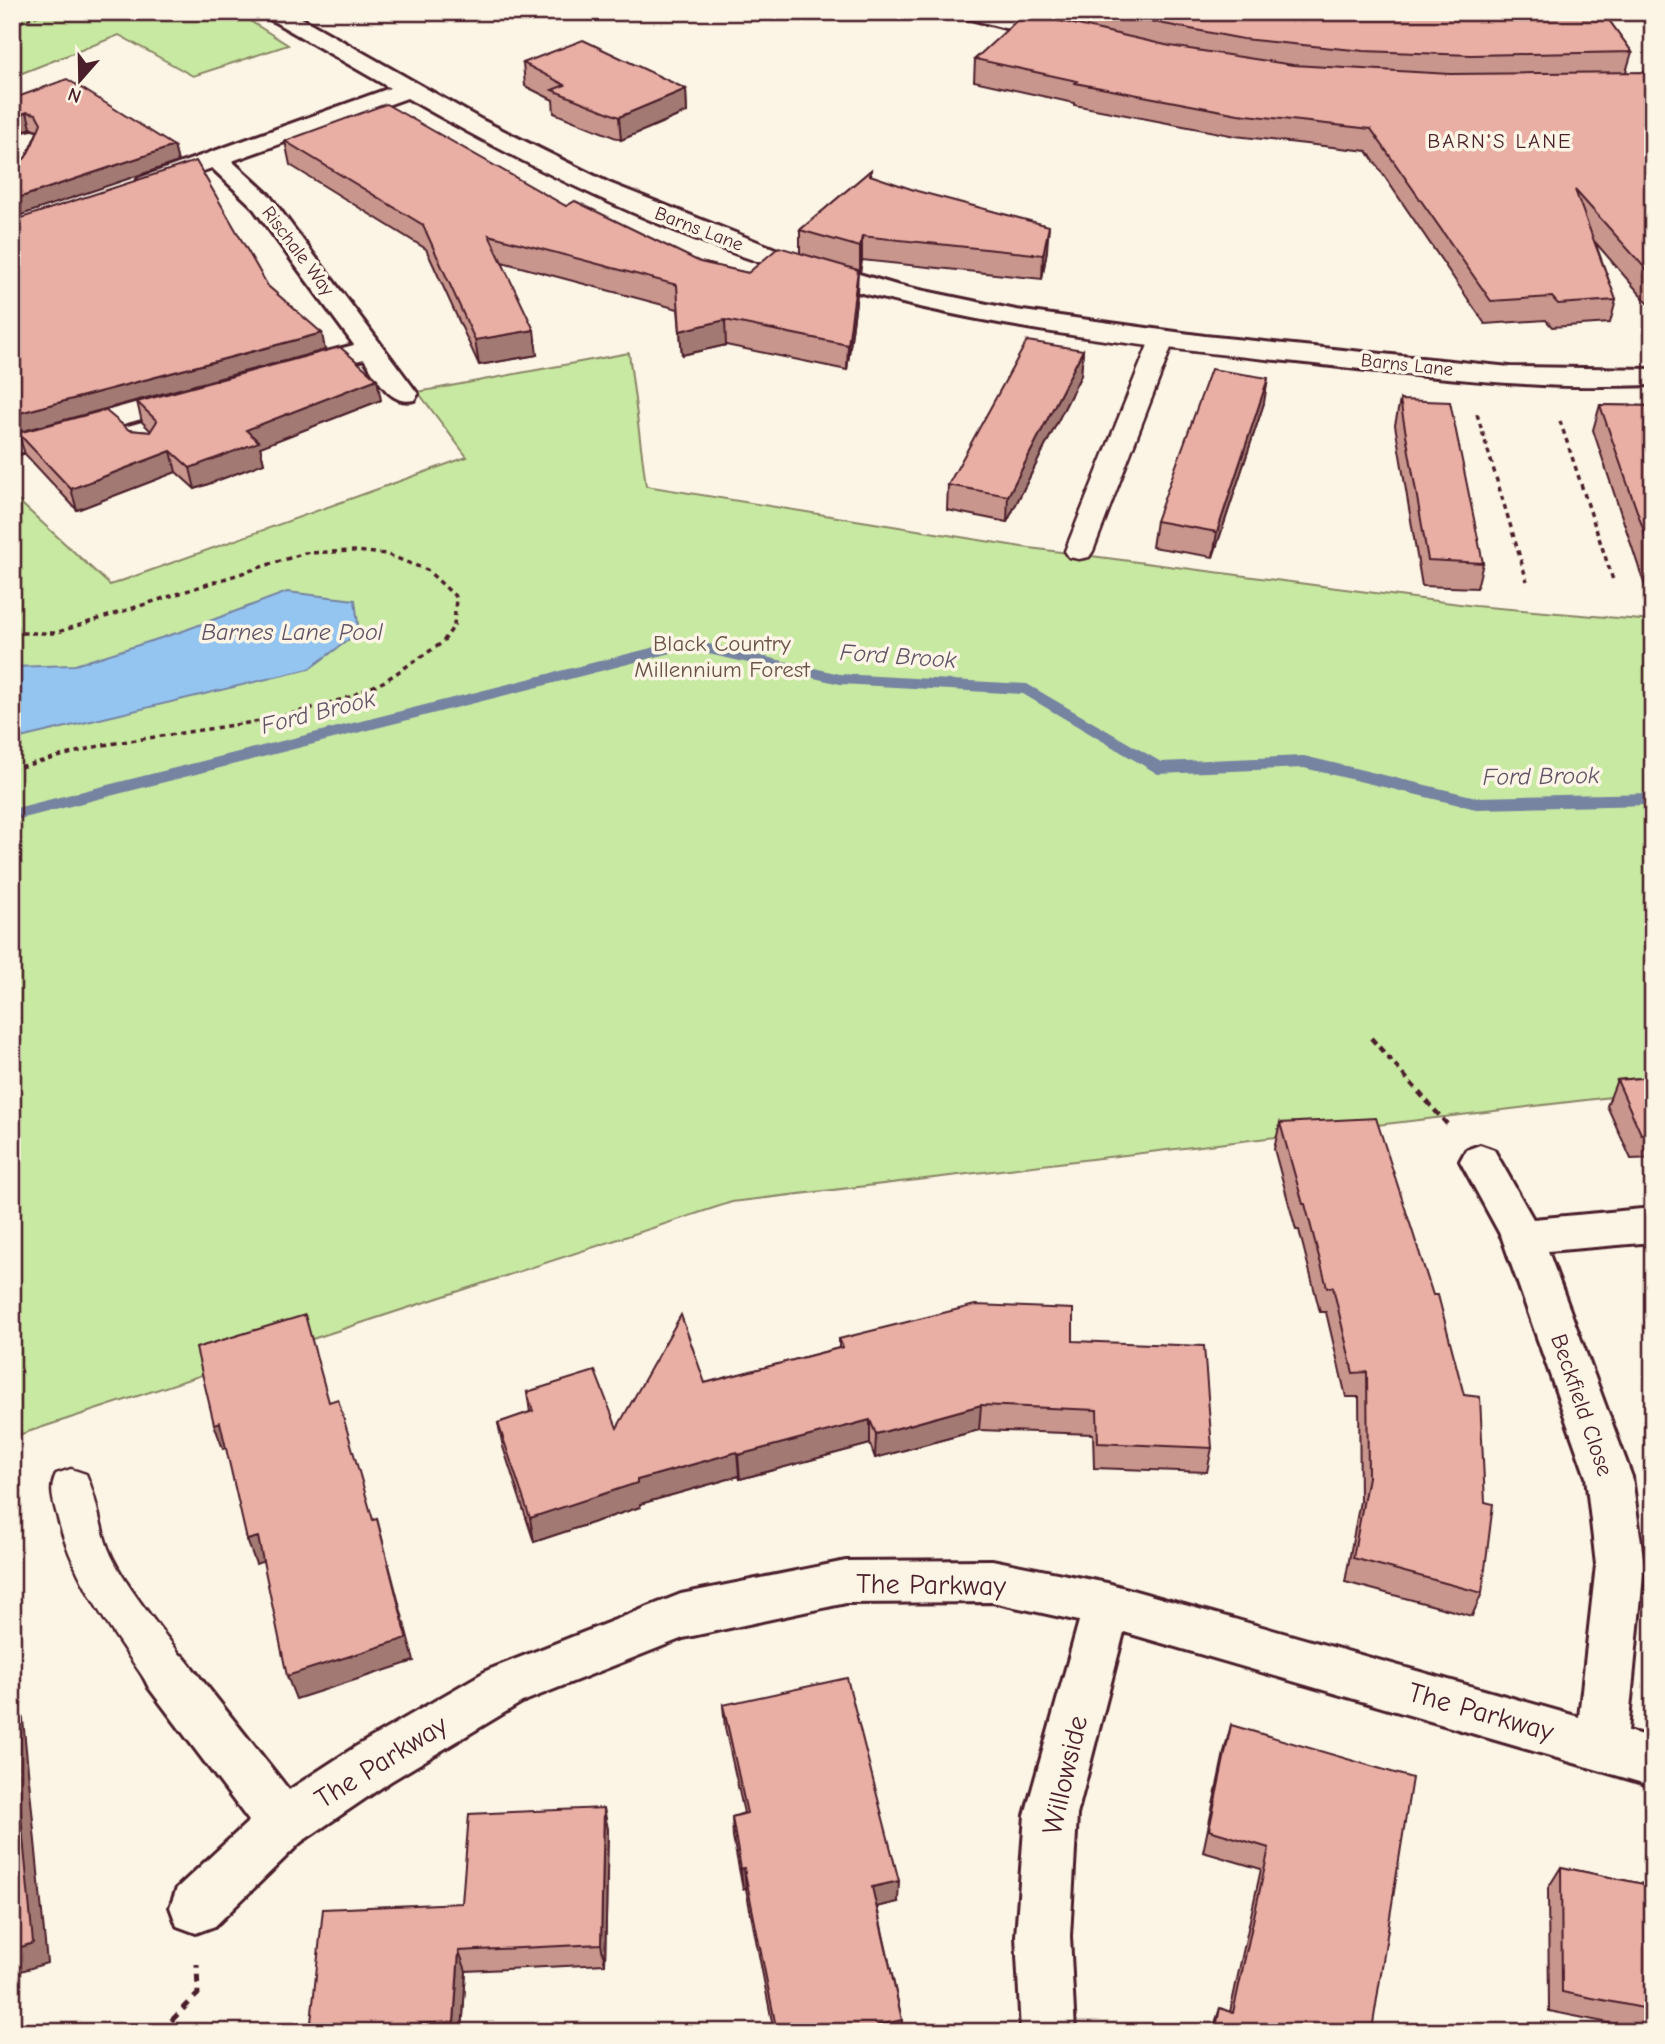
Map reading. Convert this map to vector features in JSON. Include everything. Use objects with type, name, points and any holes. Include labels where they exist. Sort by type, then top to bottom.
[{"type":"street","name":"Barns Lane","points":[[274,12],[502,141],[619,197],[771,257],[941,304],[1034,322],[1163,340],[1464,371],[1545,377],[1653,377]]},
{"type":"street","points":[[971,12],[1083,40]]},
{"type":"street","points":[[127,190],[217,160],[409,89]]},
{"type":"street","name":"Rischale Way","points":[[217,160],[260,200],[404,394]]},
{"type":"street","points":[[276,374],[370,349]]},
{"type":"street","points":[[12,446],[125,425],[209,391]]},
{"type":"street","name":"Beckfield Close","points":[[1480,1161],[1522,1237],[1609,1477],[1620,1565],[1601,1746]]},
{"type":"street","points":[[1522,1237],[1653,1225]]},
{"type":"street","name":"The Parkway","points":[[196,1906],[284,1824],[373,1764],[505,1686],[681,1616],[846,1582],[992,1581],[1107,1605],[1653,1762]]},
{"type":"street","name":"Willowside","points":[[1048,2032],[1043,1936],[1051,1815],[1107,1605]]},
{"type":"street","points":[[166,1672],[284,1824]]},
{"type":"lane","points":[[12,178],[25,158],[32,138]]},
{"type":"lane","points":[[1079,551],[1163,340]]},
{"type":"lane","points":[[71,1488],[87,1549],[102,1580],[166,1672]]},
{"type":"path","points":[[12,26],[47,12]]},
{"type":"path","points":[[1464,371],[1527,580]]},
{"type":"path","points":[[1545,377],[1614,583]]},
{"type":"path","points":[[12,633],[55,633],[305,553],[354,551],[386,554],[427,570],[456,597],[454,627],[442,645],[401,673],[356,696],[321,709],[112,743],[12,769]]},
{"type":"path","points":[[1371,1038],[1480,1161]]},
{"type":"path","points":[[160,2032],[198,1994],[196,1906]]},
{"type":"green space","points":[[12,12],[236,12],[288,45],[193,76],[119,35],[12,77]]},
{"type":"green space","name":"Black Country Millennium Forest","points":[[629,353],[646,486],[1022,547],[1475,606],[1653,621],[1653,1092],[732,1202],[12,1437],[12,495],[110,585],[467,457],[418,392]]},
{"type":"water","name":"Barnes Lane Pool","points":[[287,592],[355,600],[359,632],[309,669],[12,740],[12,667],[75,665],[183,631]]},
{"type":"building","points":[[1101,12],[1603,12],[1632,52],[1471,55],[1364,51],[1243,39]]},
{"type":"building","points":[[1025,13],[1170,46],[1293,65],[1450,74],[1645,72],[1653,82],[1653,277],[1575,190],[1616,300],[1558,304],[1552,297],[1491,301],[1371,129],[1238,114],[1075,83],[1077,81],[975,59]]},
{"type":"building","points":[[583,40],[686,89],[619,117],[552,90],[565,85],[523,63]]},
{"type":"building","points":[[67,79],[174,146],[12,200],[12,169],[26,157],[41,123],[36,114],[27,112],[17,116],[12,126],[12,99]]},
{"type":"building","points":[[386,104],[566,206],[575,201],[700,262],[748,273],[779,247],[858,270],[848,345],[725,320],[680,331],[677,285],[489,235],[534,330],[475,340],[423,225],[285,141]]},
{"type":"building","points":[[196,161],[268,286],[322,333],[12,415],[12,221]]},
{"type":"building","points":[[871,170],[870,175],[917,191],[1049,226],[1043,255],[862,236],[860,247],[800,230]]},
{"type":"building","points":[[1027,341],[1083,350],[1008,496],[948,485]]},
{"type":"building","points":[[340,347],[377,379],[246,430],[259,442],[190,468],[171,451],[71,489],[18,433],[105,410],[129,430],[150,432],[157,421],[137,402]]},
{"type":"building","points":[[1211,369],[1268,378],[1217,532],[1156,521]]},
{"type":"building","points":[[1400,400],[1450,402],[1483,563],[1428,560]]},
{"type":"building","points":[[1600,405],[1653,406],[1653,557]]},
{"type":"building","points":[[1653,1077],[1653,1133],[1641,1134],[1617,1080]]},
{"type":"building","points":[[1376,1118],[1433,1295],[1438,1295],[1464,1395],[1480,1397],[1485,1502],[1493,1504],[1482,1593],[1353,1558],[1368,1477],[1367,1372],[1353,1373],[1333,1287],[1327,1287],[1280,1123]]},
{"type":"building","points":[[975,1305],[1073,1309],[1073,1341],[1204,1346],[1212,1448],[1098,1443],[1097,1410],[981,1405],[876,1434],[870,1420],[738,1455],[737,1452],[637,1480],[637,1483],[530,1518],[498,1423],[533,1411],[527,1392],[595,1371],[617,1428],[681,1315],[705,1383],[843,1347],[839,1339]]},
{"type":"building","points":[[305,1315],[329,1402],[338,1399],[373,1520],[377,1519],[407,1638],[287,1676],[258,1537],[247,1540],[220,1422],[214,1424],[196,1348]]},
{"type":"building","points":[[847,1678],[899,1881],[872,1887],[902,2020],[878,2025],[879,2032],[777,2032],[732,1817],[747,1813],[723,1705]]},
{"type":"building","points":[[12,1721],[33,1943],[12,1950]]},
{"type":"building","points":[[1231,1725],[1412,1778],[1372,2030],[1354,2024],[1352,2032],[1215,2032],[1220,2008],[1233,2013],[1269,1848],[1209,1830]]},
{"type":"building","points":[[604,1808],[601,1944],[459,1951],[454,2022],[378,2026],[377,2032],[310,2032],[323,1909],[462,1903],[469,1814]]},
{"type":"building","points":[[1561,1867],[1653,1886],[1653,2010],[1562,1992]]},
{"type":"waterway","name":"Ford Brook","points":[[12,815],[687,644],[840,679],[1027,689],[1158,768],[1304,762],[1476,803],[1653,799]]},
{"type":"district","name":"BARN'S LANE","points":[[1500,141]]}]
